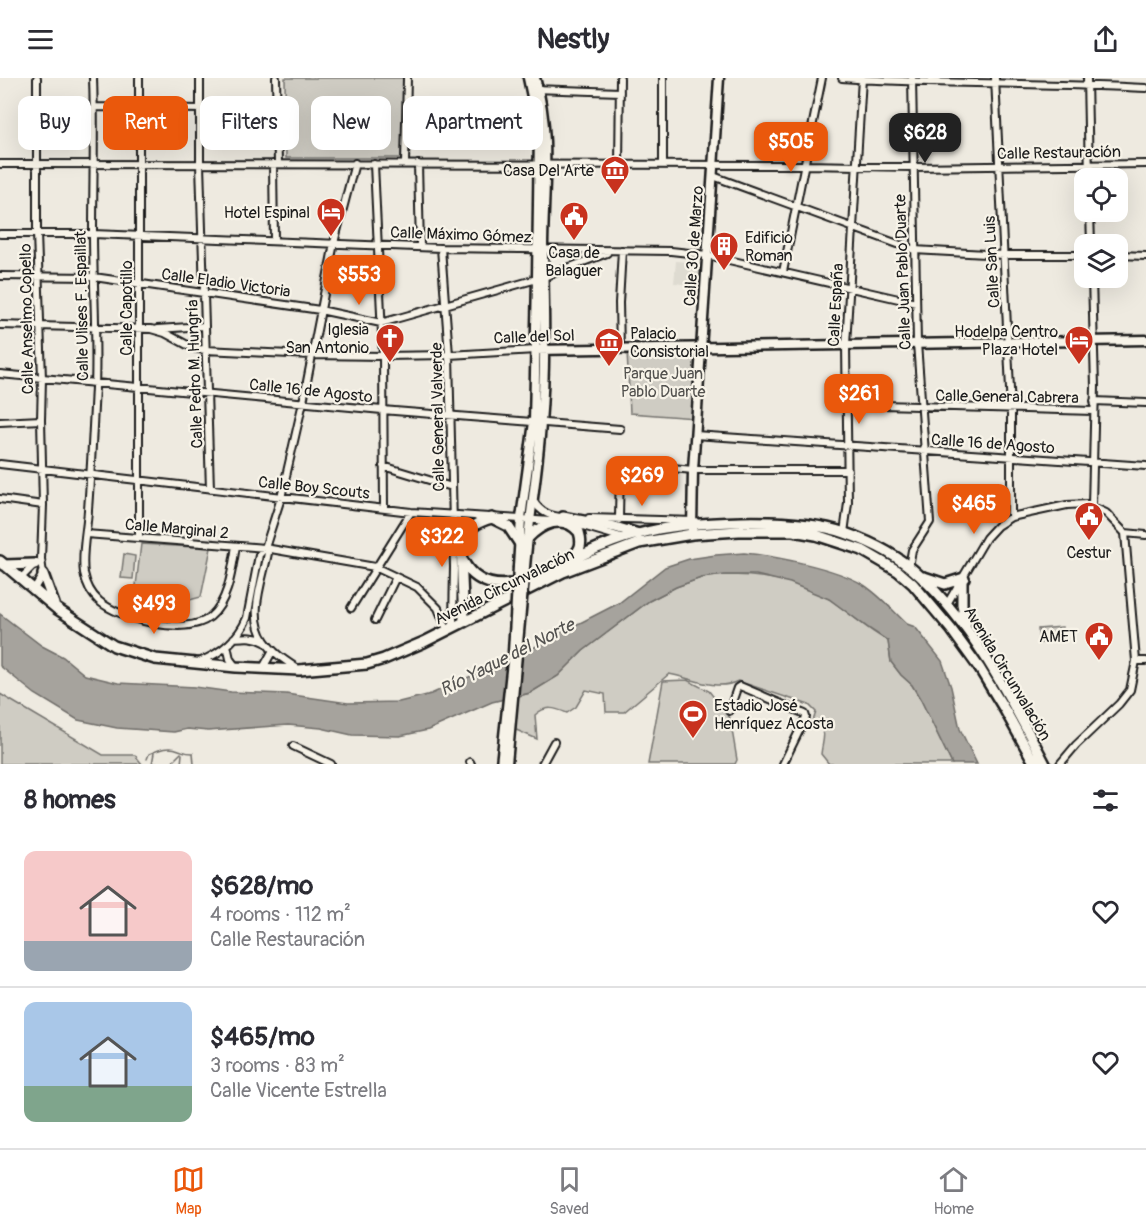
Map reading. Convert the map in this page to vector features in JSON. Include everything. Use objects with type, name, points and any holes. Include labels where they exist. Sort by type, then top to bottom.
[{"type":"main road","points":[[528,78],[535,89]]},
{"type":"main road","points":[[525,519],[532,499],[538,423],[540,350],[543,165],[535,78]]},
{"type":"main road","name":"Calle 30 de Marzo","points":[[691,526],[720,78]]},
{"type":"main road","name":"Calle del Sol","points":[[540,350],[1146,340]]},
{"type":"main road","points":[[507,764],[525,519],[538,423]]},
{"type":"main road","points":[[464,619],[461,546],[467,533],[477,523],[492,518],[508,526],[523,542]]},
{"type":"main road","points":[[523,542],[539,527],[561,519],[615,527],[639,538]]},
{"type":"main road","points":[[559,567],[578,552],[581,543],[576,528],[561,519]]},
{"type":"main road","name":"Avenida Circunvalación","points":[[2,563],[57,609],[114,646],[155,659],[236,667],[299,670],[368,664],[384,659],[563,572],[639,538],[691,526],[720,524],[769,523],[807,526],[844,533],[893,556],[919,575],[947,604],[967,629],[1014,706],[1045,764]]},
{"type":"main road","name":"Avenida Circunvalación","points":[[691,526],[816,535],[862,550],[898,570],[913,584],[959,640],[1005,710],[1035,764]]},
{"type":"main road","name":"Avenida Circunvalación","points":[[347,665],[382,655],[449,623],[464,619],[533,580],[625,538],[639,538]]},
{"type":"main road","points":[[2,563],[38,561]]},
{"type":"main road","points":[[463,561],[476,578],[495,585],[511,585],[533,580]]},
{"type":"main road","points":[[501,764],[522,567]]},
{"type":"main road","points":[[43,574],[57,609]]},
{"type":"main road","points":[[919,575],[940,584],[950,584],[963,579],[962,605],[967,629]]},
{"type":"main road","points":[[913,584],[938,603],[947,604],[948,616],[959,634],[959,640]]},
{"type":"street","name":"Calle Anselmo Copello","points":[[37,78],[38,276],[42,378],[40,420],[43,469],[43,505],[38,561],[43,574]]},
{"type":"street","name":"Calle Ulises F. Espaillat","points":[[93,78],[95,384],[84,572],[88,586],[97,599],[114,612],[158,623],[184,626],[197,624],[209,618],[219,606],[226,591],[236,546]]},
{"type":"street","name":"Calle Capotillo","points":[[139,78],[139,96]]},
{"type":"street","name":"Calle Pedro M. Hungría","points":[[200,78],[200,96]]},
{"type":"street","points":[[274,240],[276,78]]},
{"type":"street","points":[[405,164],[407,78]]},
{"type":"street","points":[[619,165],[620,78]]},
{"type":"street","points":[[663,78],[663,165]]},
{"type":"street","points":[[783,272],[822,78]]},
{"type":"street","points":[[842,78],[1088,81],[1146,88]]},
{"type":"street","name":"Calle España","points":[[844,533],[848,503],[846,345],[862,79]]},
{"type":"street","name":"Calle Juan Pablo Duarte","points":[[909,568],[912,550],[930,522],[917,343],[912,79]]},
{"type":"street","name":"Calle San Luis","points":[[995,81],[1011,410],[1011,517]]},
{"type":"street","points":[[1088,81],[1088,168]]},
{"type":"street","points":[[535,89],[620,92]]},
{"type":"street","points":[[94,107],[103,107]]},
{"type":"street","points":[[188,109],[200,109]]},
{"type":"street","name":"Calle Capotillo","points":[[139,538],[140,150]]},
{"type":"street","name":"Calle Pedro M. Hungría","points":[[200,150],[210,489]]},
{"type":"street","points":[[196,663],[213,656],[234,639],[247,618],[259,555],[265,548],[281,498],[303,402],[334,243],[355,163]]},
{"type":"street","name":"Calle Restauración","points":[[0,164],[714,164],[913,167],[1146,164]]},
{"type":"street","points":[[374,164],[383,356],[384,508]]},
{"type":"street","points":[[418,164],[420,247]]},
{"type":"street","points":[[713,176],[914,250],[1004,255],[1074,255]]},
{"type":"street","name":"Calle Máximo Gómez","points":[[0,234],[202,237],[441,248],[662,251],[707,255],[916,303]]},
{"type":"street","name":"Calle General Valverde","points":[[441,248],[447,306],[453,514],[449,623]]},
{"type":"street","points":[[577,250],[580,262]]},
{"type":"street","points":[[619,250],[620,349]]},
{"type":"street","name":"Calle Eladio Victoria","points":[[0,276],[94,277],[204,291],[320,310],[381,323],[541,278],[580,262],[619,250]]},
{"type":"street","points":[[1128,255],[1146,256]]},
{"type":"street","points":[[1092,288],[1094,411],[1092,505]]},
{"type":"street","name":"Calle del Sol","points":[[0,325],[151,329],[165,333],[193,348],[205,350],[312,355],[449,355],[540,350]]},
{"type":"street","points":[[151,329],[205,326]]},
{"type":"street","name":"Calle 16 de Agosto","points":[[0,374],[382,410],[620,429]]},
{"type":"street","name":"Calle General Cabrera","points":[[1094,401],[1146,403]]},
{"type":"street","name":"Calle General Cabrera","points":[[847,404],[1094,411]]},
{"type":"street","points":[[0,422],[40,420]]},
{"type":"street","name":"Calle 16 de Agosto","points":[[696,435],[1146,466]]},
{"type":"street","points":[[619,520],[620,463],[693,470],[848,470]]},
{"type":"street","name":"Calle Boy Scouts","points":[[0,464],[411,512],[492,518],[619,520],[691,526]]},
{"type":"street","points":[[383,466],[452,487]]},
{"type":"street","points":[[0,499],[43,505]]},
{"type":"street","name":"Calle Boy Scouts","points":[[532,499],[544,514],[625,538]]},
{"type":"street","points":[[947,604],[991,532],[1011,517],[1067,505],[1087,504],[1106,513],[1125,533],[1136,661],[1130,690],[1060,764]]},
{"type":"street","points":[[351,608],[411,512]]},
{"type":"street","points":[[1125,533],[1146,535]]},
{"type":"street","name":"Calle Marginal 2","points":[[86,534],[265,548],[375,567],[417,587],[449,623]]},
{"type":"street","points":[[265,548],[268,553],[256,619],[265,642]]},
{"type":"street","points":[[20,579],[38,561]]},
{"type":"street","points":[[34,589],[43,574]]},
{"type":"street","points":[[375,620],[396,577]]},
{"type":"street","points":[[234,639],[256,637],[299,670]]},
{"type":"street","points":[[227,645],[230,659],[236,667]]},
{"type":"street","points":[[263,668],[273,650]]},
{"type":"street","points":[[1136,661],[1146,661]]},
{"type":"street","points":[[729,711],[737,688],[740,686],[804,713],[806,716],[783,764]]},
{"type":"street","points":[[542,764],[554,742]]},
{"type":"street","points":[[293,746],[331,764]]},
{"type":"shaded area","points":[[676,261],[698,263],[702,266],[700,286],[674,283]]},
{"type":"shaded area","points":[[744,553],[804,564],[850,578],[880,597],[907,624],[915,627],[942,661],[951,687],[960,729],[977,764],[952,764],[921,700],[912,685],[891,662],[888,641],[829,599],[790,583],[756,575],[701,578],[676,587],[649,601],[583,651],[558,676],[530,693],[492,702],[428,730],[400,736],[352,735],[321,728],[288,725],[208,731],[187,729],[174,732],[117,728],[78,720],[35,694],[0,666],[0,614],[85,675],[118,683],[286,694],[348,703],[399,702],[431,694],[532,649],[558,630],[580,623],[619,603],[665,567],[689,559]]},
{"type":"green space","points":[[285,78],[404,78],[401,158],[286,158],[286,150],[299,150],[299,96],[285,96]]},
{"type":"green space","name":"Parque Juan Pablo Duarte","points":[[693,349],[697,353],[695,418],[630,413],[627,351]]},
{"type":"green space","points":[[141,544],[211,548],[201,597],[182,602],[135,594]]},
{"type":"green space","points":[[124,554],[135,556],[133,579],[121,578]]},
{"type":"green space","points":[[725,575],[781,580],[808,588],[832,601],[888,641],[891,662],[912,685],[921,700],[952,764],[829,764],[821,754],[823,732],[813,721],[816,712],[809,705],[738,681],[713,685],[669,674],[624,712],[606,712],[605,694],[586,690],[576,707],[567,713],[551,708],[535,715],[537,739],[514,729],[516,701],[519,696],[530,693],[558,676],[583,651],[649,601],[676,587],[701,578]]},
{"type":"green space","points":[[1062,627],[1063,641],[1039,643],[1038,629]]},
{"type":"green space","name":"Estadio José Henríquez Acosta","points":[[687,680],[709,691],[730,718],[737,760],[735,764],[648,764],[663,681]]},
{"type":"green space","points":[[0,694],[103,755],[135,755],[142,764],[0,764]]},
{"type":"waterway","points":[[147,759],[149,754],[171,748],[193,753],[194,764]]},
{"type":"waterway","points":[[154,753],[152,764],[161,763]]},
{"type":"waterway","points":[[170,762],[181,753]]},
{"type":"waterway","points":[[181,764],[182,754]]},
{"type":"place","name":"Casa Del Arte","points":[[615,196]]},
{"type":"place","name":"Hotel Espinal","points":[[331,238]]},
{"type":"place","name":"Casa de Balaguer","points":[[574,242]]},
{"type":"place","name":"Edificio Roman","points":[[724,272]]},
{"type":"place","name":"Iglesia San Antonio","points":[[390,364]]},
{"type":"place","name":"Hodelpa Centro Plaza Hotel","points":[[1079,366]]},
{"type":"place","name":"Palacio Consistorial","points":[[609,368]]},
{"type":"place","name":"Cestur","points":[[1089,542]]},
{"type":"place","name":"AMET","points":[[1099,662]]},
{"type":"place","name":"Estadio José Henríquez Acosta","points":[[693,740]]},
{"type":"water label","name":"Río Yaque del Norte","points":[[507,657]]}]
